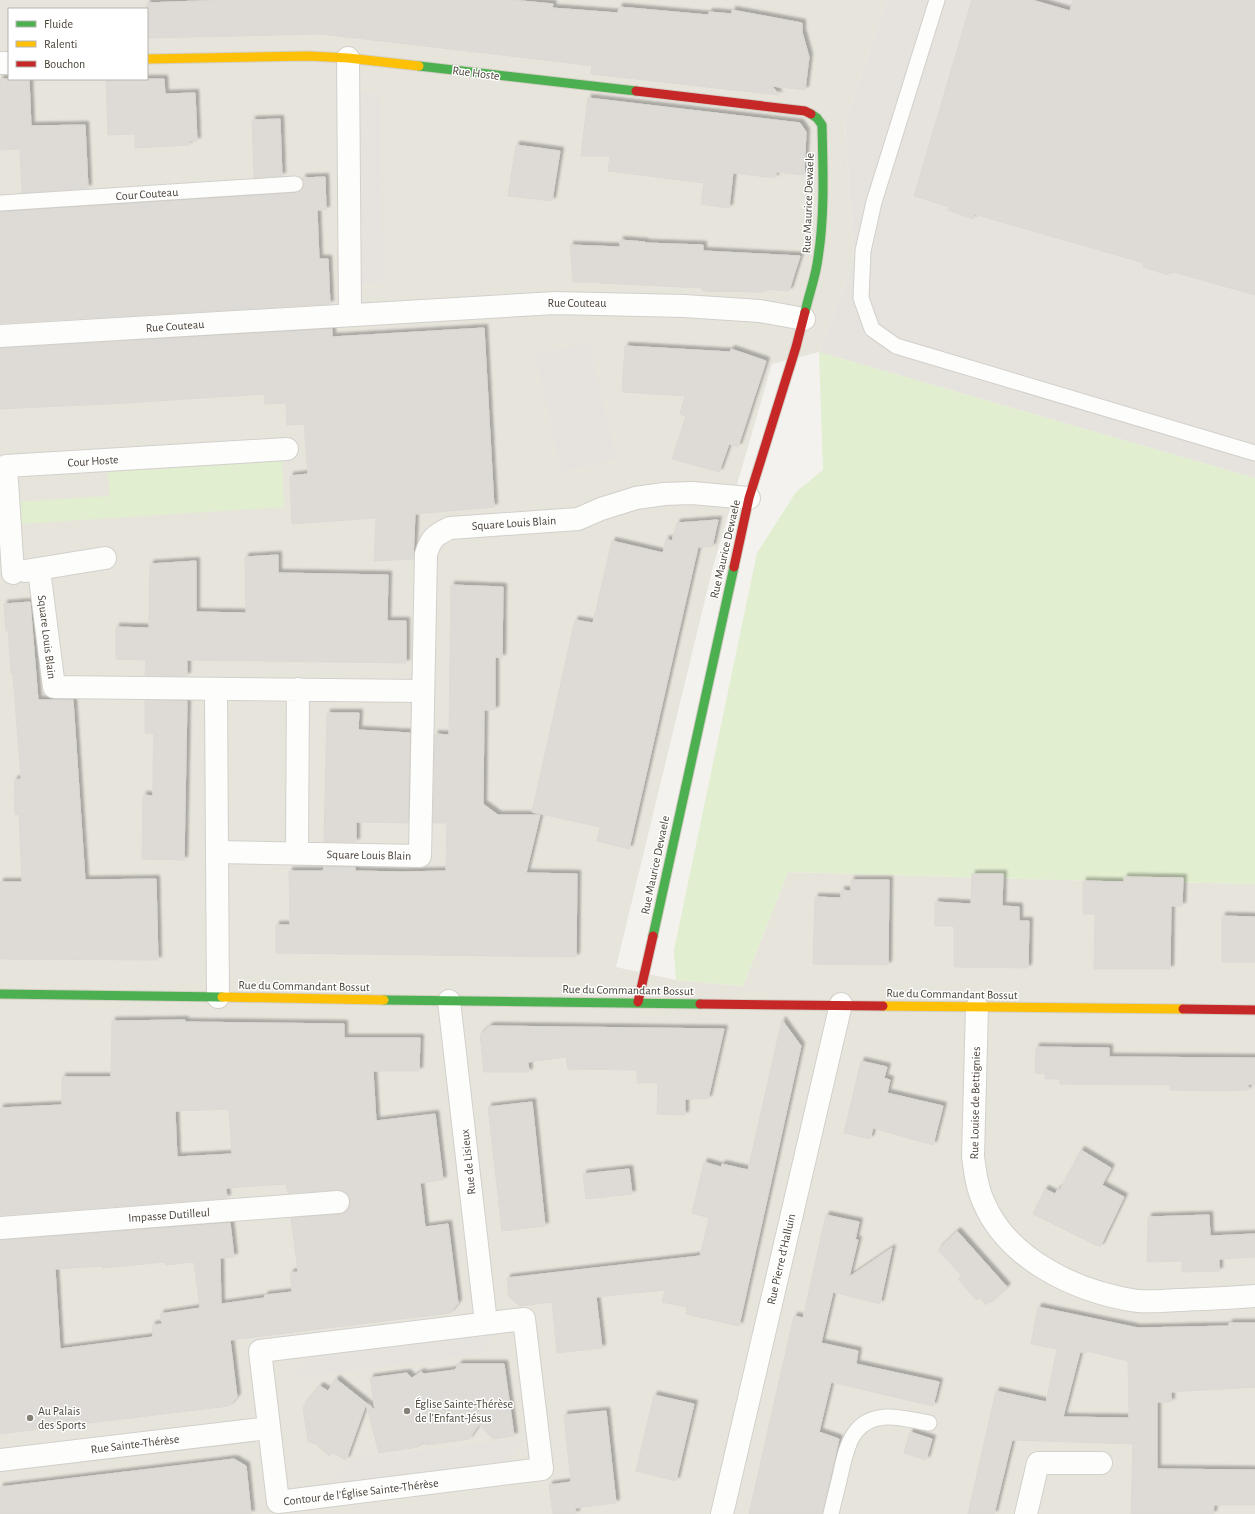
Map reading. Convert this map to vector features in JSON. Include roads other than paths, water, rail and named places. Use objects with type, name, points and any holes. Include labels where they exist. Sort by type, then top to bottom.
[{"type":"street","name":"Rue Hoste","points":[[148,60],[308,56],[348,58],[805,111]]},
{"type":"street","points":[[348,58],[350,315]]},
{"type":"street","name":"Rue Maurice Dewaele","points":[[638,1002],[749,498],[804,318],[818,260],[823,200],[822,125],[819,119],[805,111]]},
{"type":"street","name":"Rue Couteau","points":[[0,336],[555,303],[684,306],[760,312],[804,318]]},
{"type":"street","name":"Cour Hoste","points":[[6,573],[6,466],[287,448]]},
{"type":"street","name":"Square Louis Blain","points":[[217,852],[420,856],[426,554],[430,542],[438,534],[450,528],[578,519],[601,509],[636,498],[664,494],[692,493],[749,498]]},
{"type":"street","points":[[6,573],[39,570],[105,558]]},
{"type":"street","name":"Square Louis Blain","points":[[39,570],[54,686],[423,691]]},
{"type":"street","points":[[216,689],[218,997]]},
{"type":"street","points":[[297,854],[298,689]]},
{"type":"street","name":"Rue du Commandant Bossut","points":[[0,994],[449,1001],[840,1004],[1255,1010]]},
{"type":"street","name":"Rue de Lisieux","points":[[449,1001],[486,1323]]},
{"type":"street","name":"Rue Pierre d'Halluin","points":[[722,1514],[840,1004]]},
{"type":"street","name":"Rue Louise de Bettignies","points":[[977,1007],[973,1156],[979,1189],[984,1204],[1004,1234],[1019,1249],[1050,1273],[1068,1281],[1112,1295],[1137,1301],[1255,1296]]},
{"type":"street","name":"Impasse Dutilleul","points":[[0,1228],[338,1202]]},
{"type":"street","name":"Contour de l'Église Sainte-Thérèse","points":[[524,1319],[542,1469],[279,1508],[260,1351],[486,1323],[524,1319]]},
{"type":"street","name":"Rue Sainte-Thérèse","points":[[0,1460],[269,1428]]},
{"type":"street","points":[[1026,1514],[1038,1463],[1101,1463]]},
{"type":"lane","points":[[937,0],[874,202],[863,251],[861,298],[872,329],[896,346],[1255,453]]},
{"type":"lane","name":"Cour Couteau","points":[[0,203],[295,184]]},
{"type":"lane","points":[[831,1514],[846,1450],[854,1433],[861,1425],[868,1421],[885,1417],[929,1423]]},
{"type":"place","name":"Église Sainte-Thérèse de l'Enfant-Jésus","points":[[407,1411]]},
{"type":"place","name":"Au Palais des Sports","points":[[30,1418]]}]
